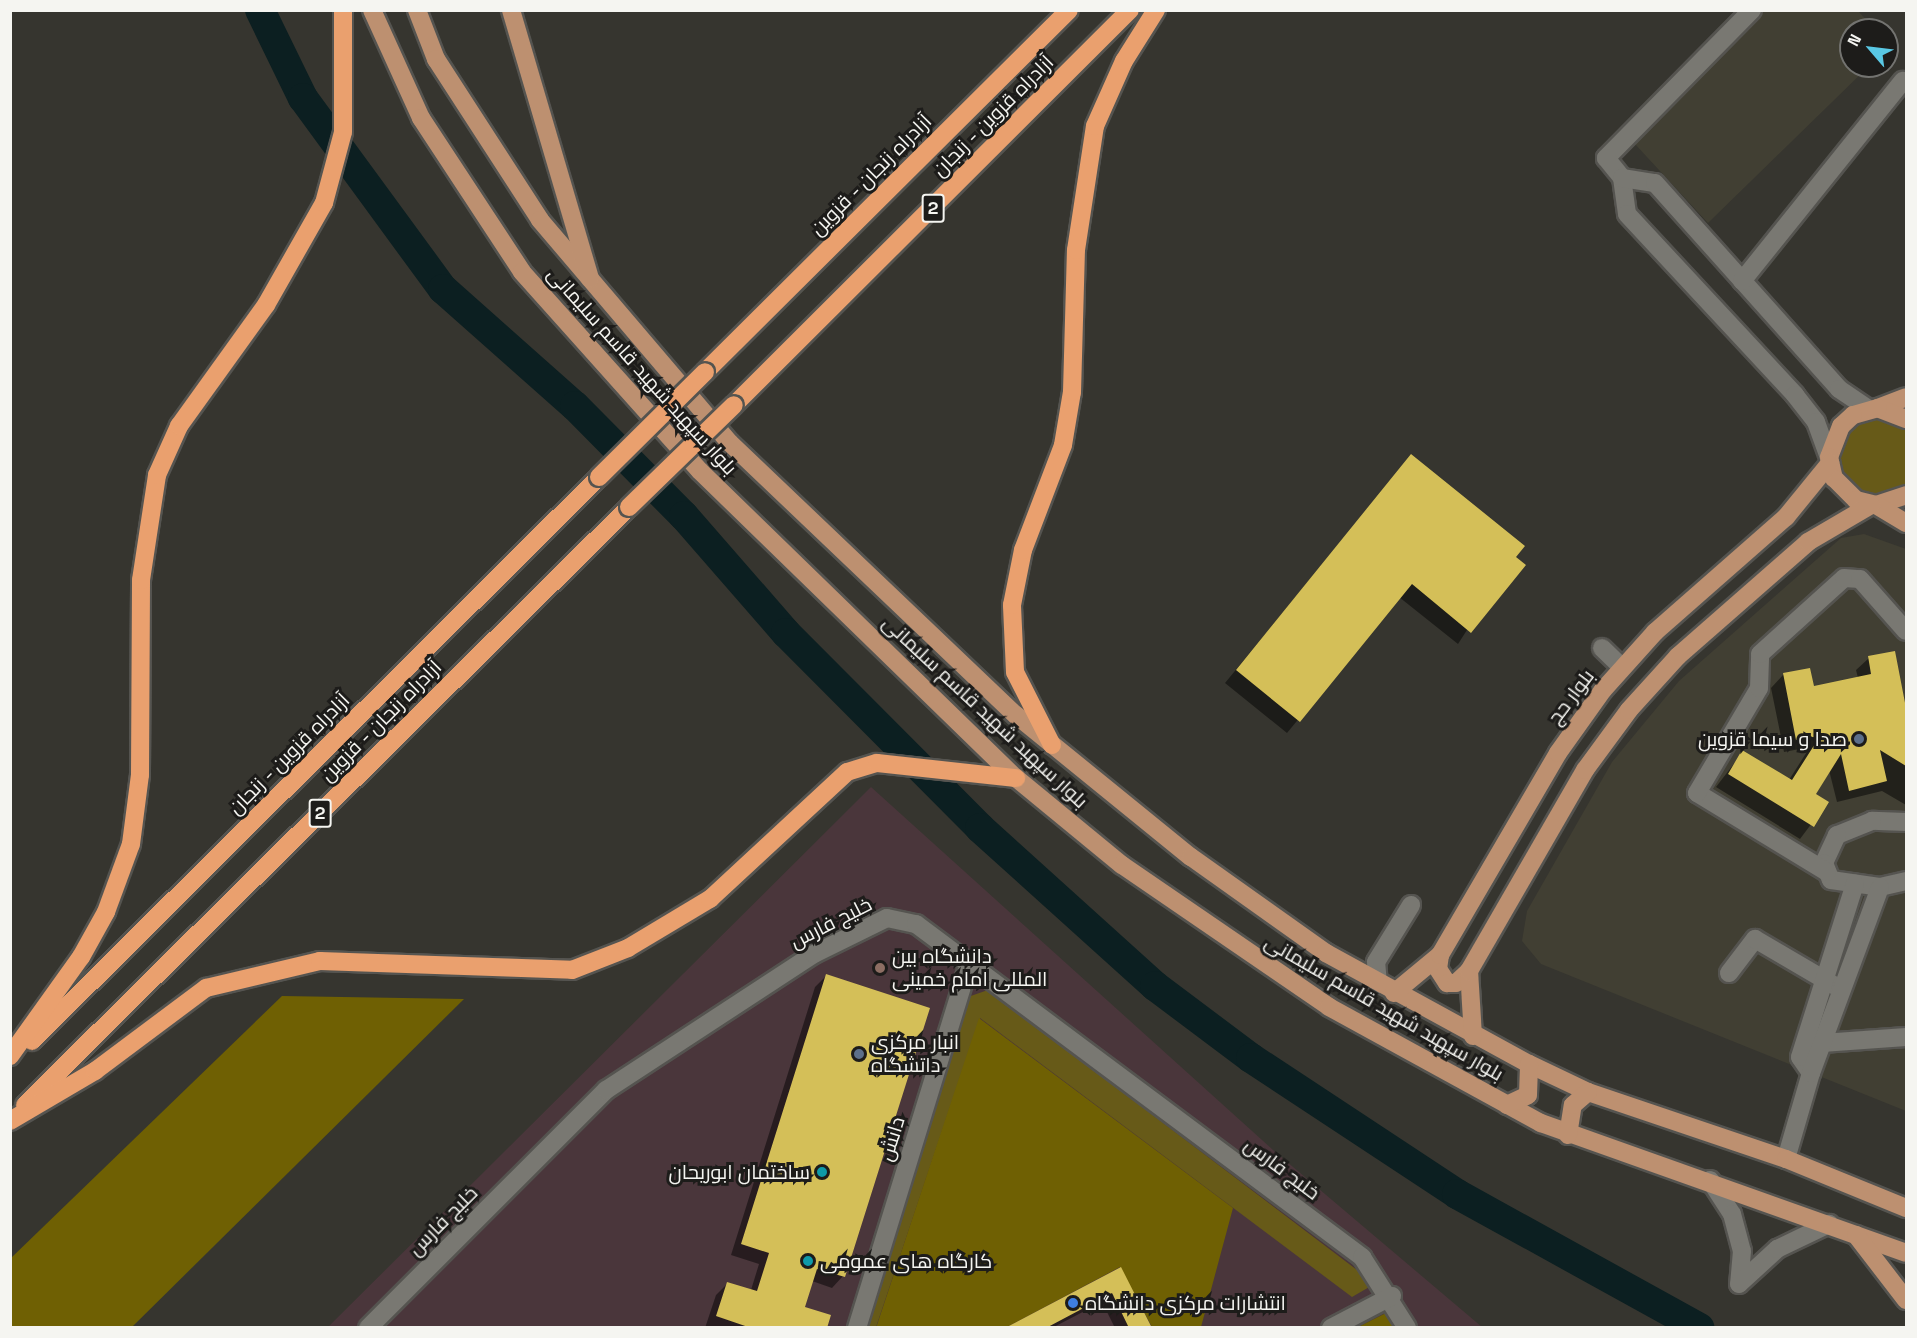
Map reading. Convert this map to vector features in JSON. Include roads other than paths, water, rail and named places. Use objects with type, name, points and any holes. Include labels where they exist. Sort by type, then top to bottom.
[{"type":"highway","points":[[10,1056],[81,957],[106,912],[130,844],[140,775],[141,580],[157,475],[204,387],[266,305],[324,203],[337,165],[346,59],[343,10]]},
{"type":"highway","name":"آزادراه زنجان - قزوین","points":[[599,477],[1069,10]]},
{"type":"highway","name":"آزادراه قزوین - زنجان","points":[[629,507],[735,405],[1130,10]]},
{"type":"highway","points":[[1052,746],[1015,672],[1012,605],[1023,550],[1063,445],[1072,392],[1076,250],[1095,126],[1124,62],[1156,10]]},
{"type":"highway","name":"آزادراه قزوین - زنجان","points":[[10,1062],[599,477]]},
{"type":"highway","name":"آزادراه زنجان - قزوین","points":[[10,1120],[629,507]]},
{"type":"highway","points":[[10,1120],[95,1071],[206,988],[320,961],[572,970],[628,948],[710,899],[847,772],[877,763],[959,768],[1016,778]]},
{"type":"main road","name":"بلوار سپهبد شهید قاسم سلیمانی","points":[[372,10],[421,118],[522,272],[700,471],[1016,778],[1165,898],[1268,969],[1507,1105],[1568,1135],[1710,1180],[1906,1253]]},
{"type":"main road","name":"بلوار سپهبد شهید قاسم سلیمانی","points":[[417,10],[436,60],[486,143],[593,288],[730,443],[1052,746],[1231,889],[1386,988],[1473,1036],[1588,1092],[1786,1159],[1906,1208]]},
{"type":"main road","points":[[511,10],[593,288]]},
{"type":"main road","name":"بلوار حج","points":[[1386,988],[1440,955],[1558,753],[1622,667],[1786,517],[1830,460],[1841,426],[1874,409],[1906,397]]},
{"type":"main road","points":[[1874,409],[1906,419]]},
{"type":"main road","points":[[1830,460],[1843,491],[1906,522]]},
{"type":"main road","points":[[1440,955],[1440,979],[1447,983],[1456,983],[1469,971],[1586,770],[1629,710],[1678,656],[1808,542],[1874,505],[1906,495]]},
{"type":"main road","points":[[1469,971],[1473,1036]]},
{"type":"main road","points":[[1507,1105],[1528,1095],[1529,1064]]},
{"type":"main road","points":[[1568,1135],[1573,1105],[1588,1092]]},
{"type":"main road","points":[[1874,1195],[1906,1197]]},
{"type":"main road","points":[[1855,1234],[1906,1300]]},
{"type":"street","points":[[1752,10],[1606,158],[1622,178],[1627,214],[1795,395],[1816,422],[1830,460]]},
{"type":"street","points":[[1743,281],[1903,81]]},
{"type":"street","points":[[1622,178],[1655,183],[1839,389],[1874,409]]},
{"type":"street","points":[[1827,872],[1697,793],[1759,687],[1760,654],[1844,578],[1860,579],[1906,631]]},
{"type":"street","points":[[1602,648],[1622,667]]},
{"type":"street","points":[[1906,822],[1872,821],[1838,835],[1824,863],[1831,880],[1880,887],[1906,881]]},
{"type":"street","points":[[1811,1073],[1800,1058],[1856,884]]},
{"type":"street","points":[[1786,1159],[1811,1073],[1880,887]]},
{"type":"street","points":[[1386,988],[1376,963],[1411,905]]},
{"type":"street","name":"خلیج فارس","points":[[368,1328],[606,1089],[814,954],[887,918],[916,924],[1362,1257],[1392,1296],[1407,1328]]},
{"type":"street","points":[[1729,973],[1755,939],[1824,982],[1842,990]]},
{"type":"street","name":"دانش","points":[[857,1328],[969,963]]},
{"type":"street","points":[[1822,1043],[1906,1037]]},
{"type":"street","points":[[1710,1180],[1732,1215],[1742,1251],[1739,1284],[1777,1249],[1829,1224]]},
{"type":"street","points":[[1331,1328],[1392,1296]]},
{"type":"waterway","points":[[260,10],[303,98],[443,289],[575,406],[684,516],[786,633],[980,828],[1155,986],[1251,1058],[1457,1194],[1700,1328]]},
{"type":"place","name":"صدا و سیما قزوین","points":[[1859,739]]},
{"type":"place","name":"دانشگاه بین المللی امام خمینی","points":[[880,968]]},
{"type":"place","name":"انبار مرکزی داتشگاه","points":[[859,1054]]},
{"type":"place","name":"ساختمان ابوریحان","points":[[822,1172]]},
{"type":"place","name":"کارگاه های عمومی","points":[[808,1261]]},
{"type":"place","name":"انتشارات مرکزی دانشگاه","points":[[1073,1303]]}]
